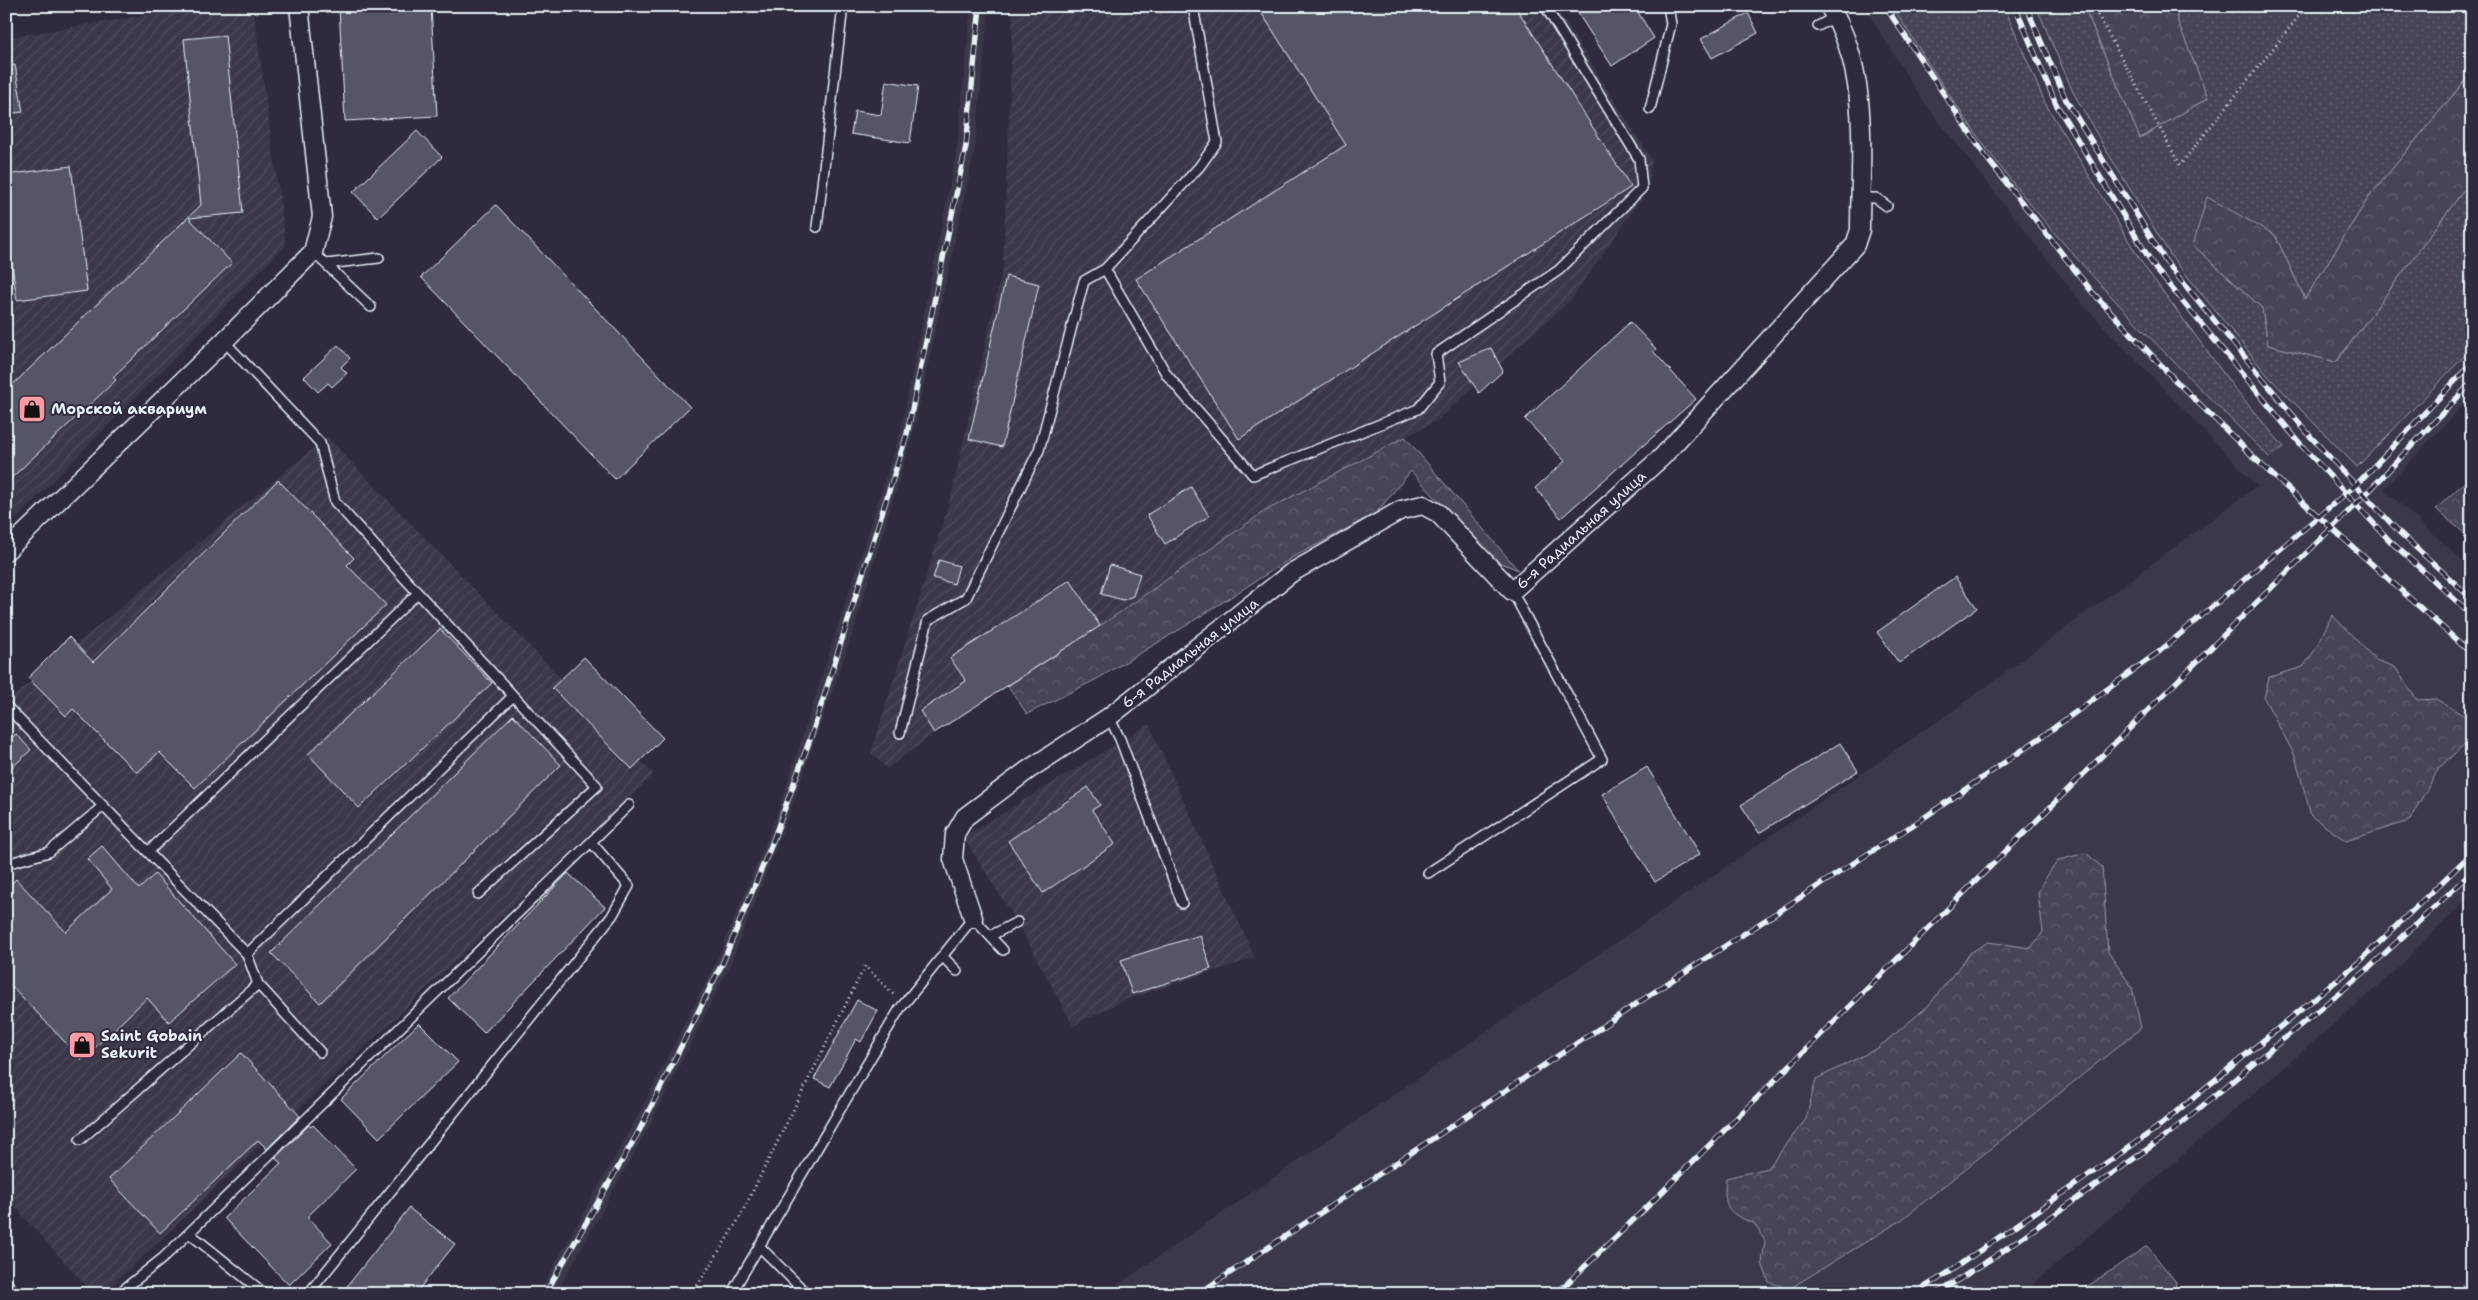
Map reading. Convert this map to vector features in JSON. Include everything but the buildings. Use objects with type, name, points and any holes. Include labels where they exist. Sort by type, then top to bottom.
[{"type":"street","points":[[8,546],[224,341],[312,252],[322,217],[299,6]]},
{"type":"street","name":"6-я Радиальная улица","points":[[973,918],[953,860],[955,834],[964,817],[1028,770],[1109,717],[1290,573],[1401,510],[1423,505],[1438,513],[1512,591],[1662,457],[1855,244],[1860,230],[1860,116],[1853,62],[1832,12]]},
{"type":"lane","points":[[817,227],[843,6]]},
{"type":"lane","points":[[900,733],[928,620],[966,598],[1039,450],[1084,281],[1105,269],[1199,167],[1218,142],[1193,6]]},
{"type":"lane","points":[[1105,269],[1167,374],[1254,476],[1418,409],[1440,382],[1436,354],[1559,270],[1642,188],[1639,158],[1545,6]]},
{"type":"lane","points":[[1650,109],[1671,24],[1668,6]]},
{"type":"lane","points":[[1818,26],[1832,12]]},
{"type":"lane","points":[[1860,198],[1876,198],[1887,206]]},
{"type":"lane","points":[[312,252],[370,307]]},
{"type":"lane","points":[[326,264],[379,258]]},
{"type":"lane","points":[[224,341],[320,443],[335,502],[597,786],[478,894]]},
{"type":"lane","points":[[1428,874],[1602,759],[1512,591]]},
{"type":"lane","points":[[148,852],[418,594]]},
{"type":"lane","points":[[247,954],[513,696]]},
{"type":"lane","points":[[6,706],[247,954],[258,984],[320,1052]]},
{"type":"lane","points":[[1109,717],[1182,903]]},
{"type":"lane","points":[[118,1294],[164,1258],[629,805]]},
{"type":"lane","points":[[6,864],[49,852],[103,806]]},
{"type":"lane","points":[[308,1294],[612,916],[629,886],[591,842]]},
{"type":"lane","points":[[731,1294],[904,1004],[973,918],[1002,950]]},
{"type":"lane","points":[[990,936],[1017,922]]},
{"type":"lane","points":[[942,956],[957,971]]},
{"type":"lane","points":[[80,1140],[258,984]]},
{"type":"lane","points":[[189,1233],[265,1294]]},
{"type":"lane","points":[[759,1246],[807,1294]]},
{"type":"lane","points":[[6,1282],[16,1294]]},
{"type":"path","points":[[2093,6],[2180,165],[2308,6]]},
{"type":"path","points":[[692,1294],[739,1219],[865,966],[904,1004]]},
{"type":"path","points":[[2457,1294],[2472,1272]]},
{"type":"shaded area","points":[[199,6],[253,6],[286,245],[6,529],[6,38]]},
{"type":"shaded area","points":[[971,6],[989,6],[975,149],[913,433],[856,623],[788,817],[731,963],[652,1121],[556,1294],[538,1294],[636,1119],[717,960],[778,812],[900,433],[957,148]]},
{"type":"shaded area","points":[[1013,6],[1555,6],[1652,160],[1648,189],[1571,300],[1436,421],[1265,511],[1100,626],[935,733],[887,769],[871,752],[950,500],[1003,266]]},
{"type":"shaded area","points":[[1863,6],[1892,6],[1927,60],[2029,200],[2100,284],[2196,385],[2284,447],[2238,393],[2144,266],[2045,103],[2004,6],[2036,6],[2073,92],[2104,147],[2357,466],[2472,348],[2472,396],[2384,489],[2472,569],[2472,894],[2393,973],[2022,1294],[1104,1294],[1961,705],[2257,486],[2084,306],[1925,104]]},
{"type":"shaded area","points":[[327,437],[654,774],[103,1294],[93,1294],[6,1197],[6,702]]},
{"type":"shaded area","points":[[1149,724],[1255,958],[1125,1000],[1073,1026],[1017,922],[963,837]]},
{"type":"green space","points":[[1892,6],[2004,6],[2045,103],[2144,266],[2238,393],[2284,447],[2269,457],[2158,346],[2086,269],[1986,148]]},
{"type":"green space","points":[[2036,6],[2084,6],[2140,138],[2208,98],[2176,17],[2183,6],[2472,6],[2472,72],[2369,197],[2305,299],[2275,235],[2193,245],[2262,308],[2268,345],[2336,362],[2472,179],[2472,348],[2357,467],[2268,376],[2171,256],[2104,147],[2073,92]]},
{"type":"green space","points":[[2084,6],[2183,6],[2176,17],[2208,98],[2140,138]]},
{"type":"green space","points":[[2472,72],[2472,179],[2336,362],[2268,345],[2262,308],[2193,245],[2207,197],[2275,235],[2305,299],[2369,197]]},
{"type":"green space","points":[[1405,437],[1518,570],[1492,559],[1411,471],[1376,513],[1290,559],[1179,630],[1097,679],[1027,714],[1008,686],[1100,626],[1265,511]]},
{"type":"green space","points":[[2472,475],[2472,540],[2436,509]]},
{"type":"green space","points":[[2332,615],[2376,660],[2395,667],[2417,700],[2436,699],[2470,719],[2470,739],[2439,768],[2409,821],[2346,841],[2311,816],[2295,756],[2264,698],[2269,677],[2303,667],[2315,650]]},
{"type":"green space","points":[[2086,853],[2102,867],[2108,952],[2132,987],[2141,1028],[1900,1221],[1789,1289],[1769,1282],[1762,1263],[1765,1241],[1754,1223],[1738,1216],[1729,1208],[1725,1196],[1726,1178],[1768,1168],[1806,1119],[1816,1079],[1878,1048],[1928,1006],[1970,953],[1988,942],[2031,948],[2043,932],[2038,893],[2046,876],[2059,860]]},
{"type":"green space","points":[[2147,1246],[2176,1282],[2175,1294],[2076,1294]]},
{"type":"railway","points":[[545,1294],[639,1131],[723,962],[771,846],[813,731],[907,434],[966,146],[980,6]]},
{"type":"railway","points":[[1885,6],[1986,157],[2093,293],[2176,381],[2266,469],[2472,654]]},
{"type":"railway","points":[[2015,6],[2056,104],[2155,268],[2303,447],[2390,541],[2472,615]]},
{"type":"railway","points":[[2026,6],[2066,100],[2166,262],[2311,437],[2399,532],[2472,599]]},
{"type":"railway","points":[[1198,1294],[1680,975],[1922,819],[2040,738],[2160,651],[2358,483],[2472,363]]},
{"type":"railway","points":[[1556,1294],[1648,1206],[2368,492],[2472,382]]},
{"type":"railway","points":[[1913,1294],[1946,1274],[2154,1130],[2358,963],[2472,853]]},
{"type":"railway","points":[[1936,1294],[1997,1255],[2166,1136],[2367,970],[2472,872]]},
{"type":"place","name":"Морской аквариум","points":[[32,409]]},
{"type":"place","name":"Saint Gobain Sekurit","points":[[82,1045]]}]
